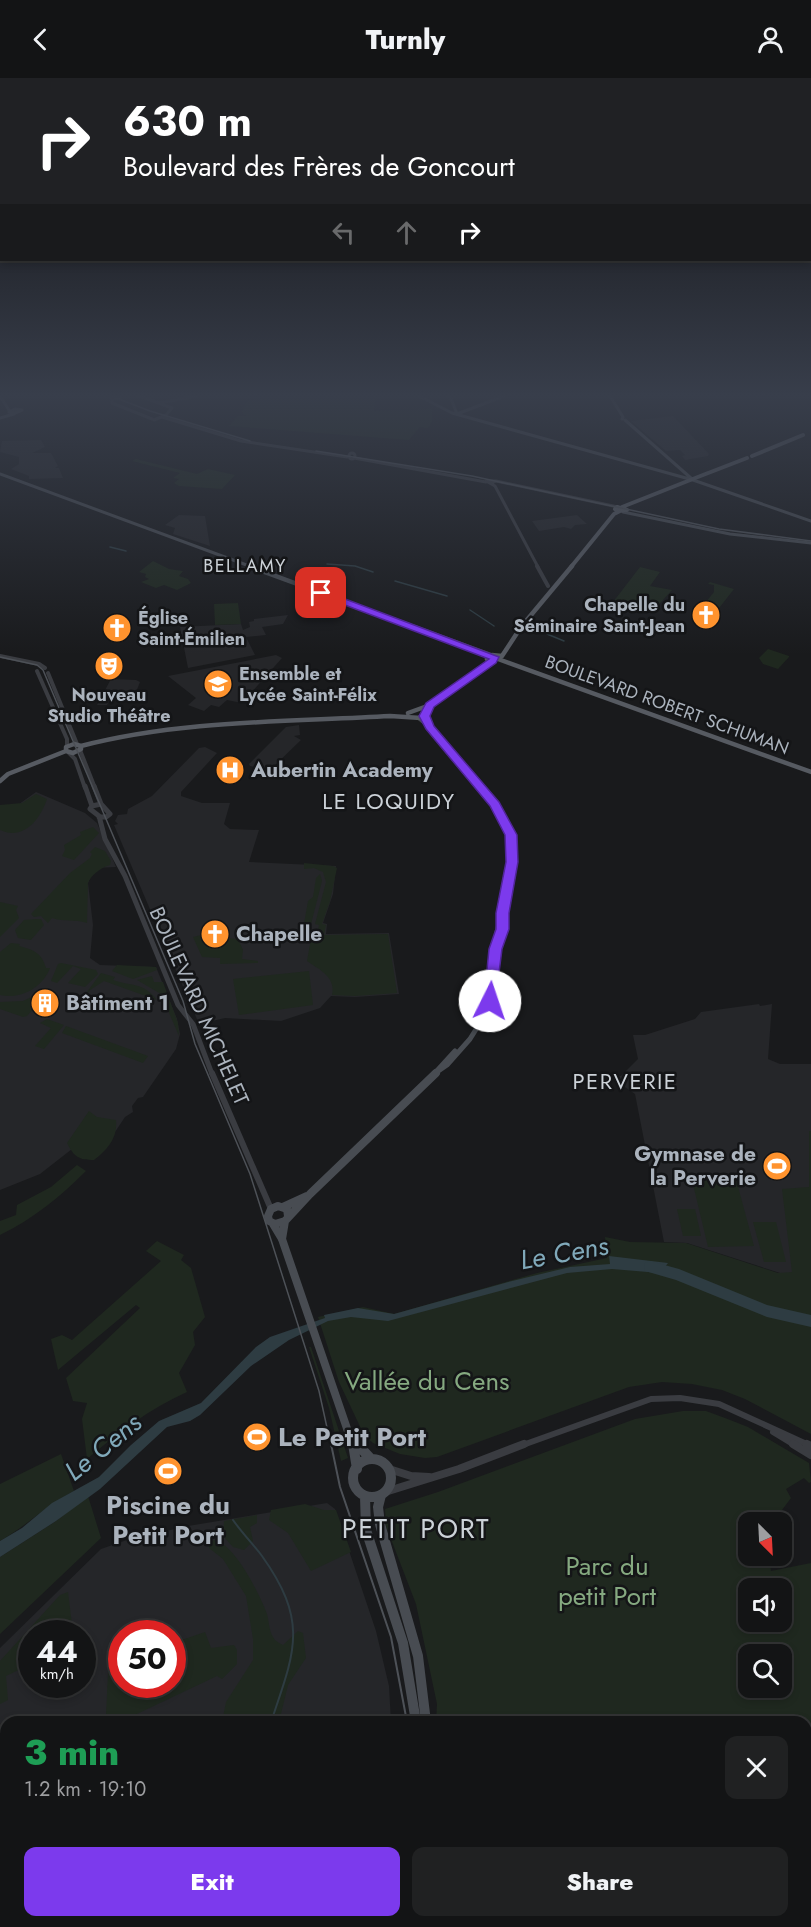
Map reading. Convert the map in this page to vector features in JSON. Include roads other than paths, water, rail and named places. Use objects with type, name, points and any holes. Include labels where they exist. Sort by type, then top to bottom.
[{"type":"main road","points":[[23,482],[495,657]]},
{"type":"main road","points":[[0,781],[34,763],[67,750],[123,735],[174,728],[419,715],[507,646],[552,587],[620,510],[687,482]]},
{"type":"main road","points":[[699,482],[811,522]]},
{"type":"main road","points":[[620,510],[730,534],[811,542]]},
{"type":"main road","name":"BOULEVARD ROBERT SCHUMAN","points":[[495,657],[761,756],[811,772]]},
{"type":"main road","points":[[273,1223],[280,1224],[287,1219],[434,1074],[444,1068],[476,1032],[488,1011],[497,942],[502,929],[512,839],[505,820],[419,715]]},
{"type":"main road","points":[[310,1194],[282,1207],[271,1209],[268,1218],[282,1239],[352,1439],[357,1469],[355,1484],[358,1491],[365,1496],[373,1498],[383,1494]]},
{"type":"main road","points":[[282,1207],[287,1209],[282,1239]]},
{"type":"main road","points":[[352,1439],[371,1459]]},
{"type":"main road","points":[[357,1469],[363,1462],[371,1459],[381,1461],[389,1469],[391,1479],[378,1506],[380,1524],[418,1656],[425,1716]]},
{"type":"main road","points":[[365,1496],[366,1530],[403,1643],[415,1716]]},
{"type":"street","points":[[494,482],[552,587]]},
{"type":"street","points":[[495,482],[620,510]]},
{"type":"street","points":[[0,658],[39,664],[50,669],[48,673],[67,726],[80,746],[101,805],[110,814],[99,816]]},
{"type":"street","points":[[0,658],[31,666],[38,672],[48,673]]},
{"type":"street","points":[[38,672],[45,668]]},
{"type":"street","name":"BOULEVARD MICHELET","points":[[38,672],[67,740],[67,750],[75,759],[92,808],[99,816],[101,827],[125,876],[178,1005],[193,1024],[221,1097],[271,1209]]},
{"type":"street","points":[[92,808],[101,805]]},
{"type":"street","points":[[383,1494],[651,1399],[680,1398],[707,1401],[731,1408],[811,1446]]},
{"type":"street","points":[[762,1424],[811,1455]]},
{"type":"street","points":[[389,1469],[403,1474],[431,1478]]},
{"type":"waterway","points":[[110,547],[126,551]]},
{"type":"waterway","points":[[327,564],[355,566],[373,572]]},
{"type":"waterway","points":[[395,581],[447,596]]},
{"type":"waterway","points":[[470,610],[494,626]]},
{"type":"waterway","points":[[547,634],[564,641]]},
{"type":"waterway","name":"Le Cens","points":[[650,1267],[679,1275],[767,1311],[811,1321]]},
{"type":"waterway","points":[[233,1520],[277,1579],[287,1600],[292,1619],[291,1656],[273,1716]]},
{"type":"tram line","points":[[501,482],[719,529],[811,541]]},
{"type":"tram line","points":[[0,657],[37,665],[43,670],[183,1001],[195,1044],[250,1174],[319,1391],[331,1446]]},
{"type":"tram line","points":[[331,1444],[340,1487],[391,1637],[406,1716]]},
{"type":"place","name":"Chapelle du Séminaire Saint-Jean","points":[[706,615]]},
{"type":"place","name":"Église Saint-Émilien","points":[[117,628]]},
{"type":"place","name":"Nouveau Studio Théâtre","points":[[109,666]]},
{"type":"place","name":"Ensemble et Lycée Saint-Félix","points":[[218,684]]},
{"type":"place","name":"Aubertin Academy","points":[[230,770]]},
{"type":"place","name":"Chapelle","points":[[215,934]]},
{"type":"place","name":"Bâtiment 1","points":[[45,1003]]},
{"type":"place","name":"Gymnase de la Perverie","points":[[777,1166]]},
{"type":"place","name":"Le Petit Port","points":[[257,1437]]},
{"type":"place","name":"Piscine du Petit Port","points":[[168,1471]]},
{"type":"district","name":"BELLAMY","points":[[245,566]]},
{"type":"district","name":"LE LOQUIDY","points":[[389,801]]},
{"type":"district","name":"PERVERIE","points":[[625,1081]]},
{"type":"district","name":"PETIT PORT","points":[[416,1529]]},
{"type":"park label","name":"Vallée du Cens","points":[[427,1381]]},
{"type":"park label","name":"Parc du petit Port","points":[[607,1581]]}]
